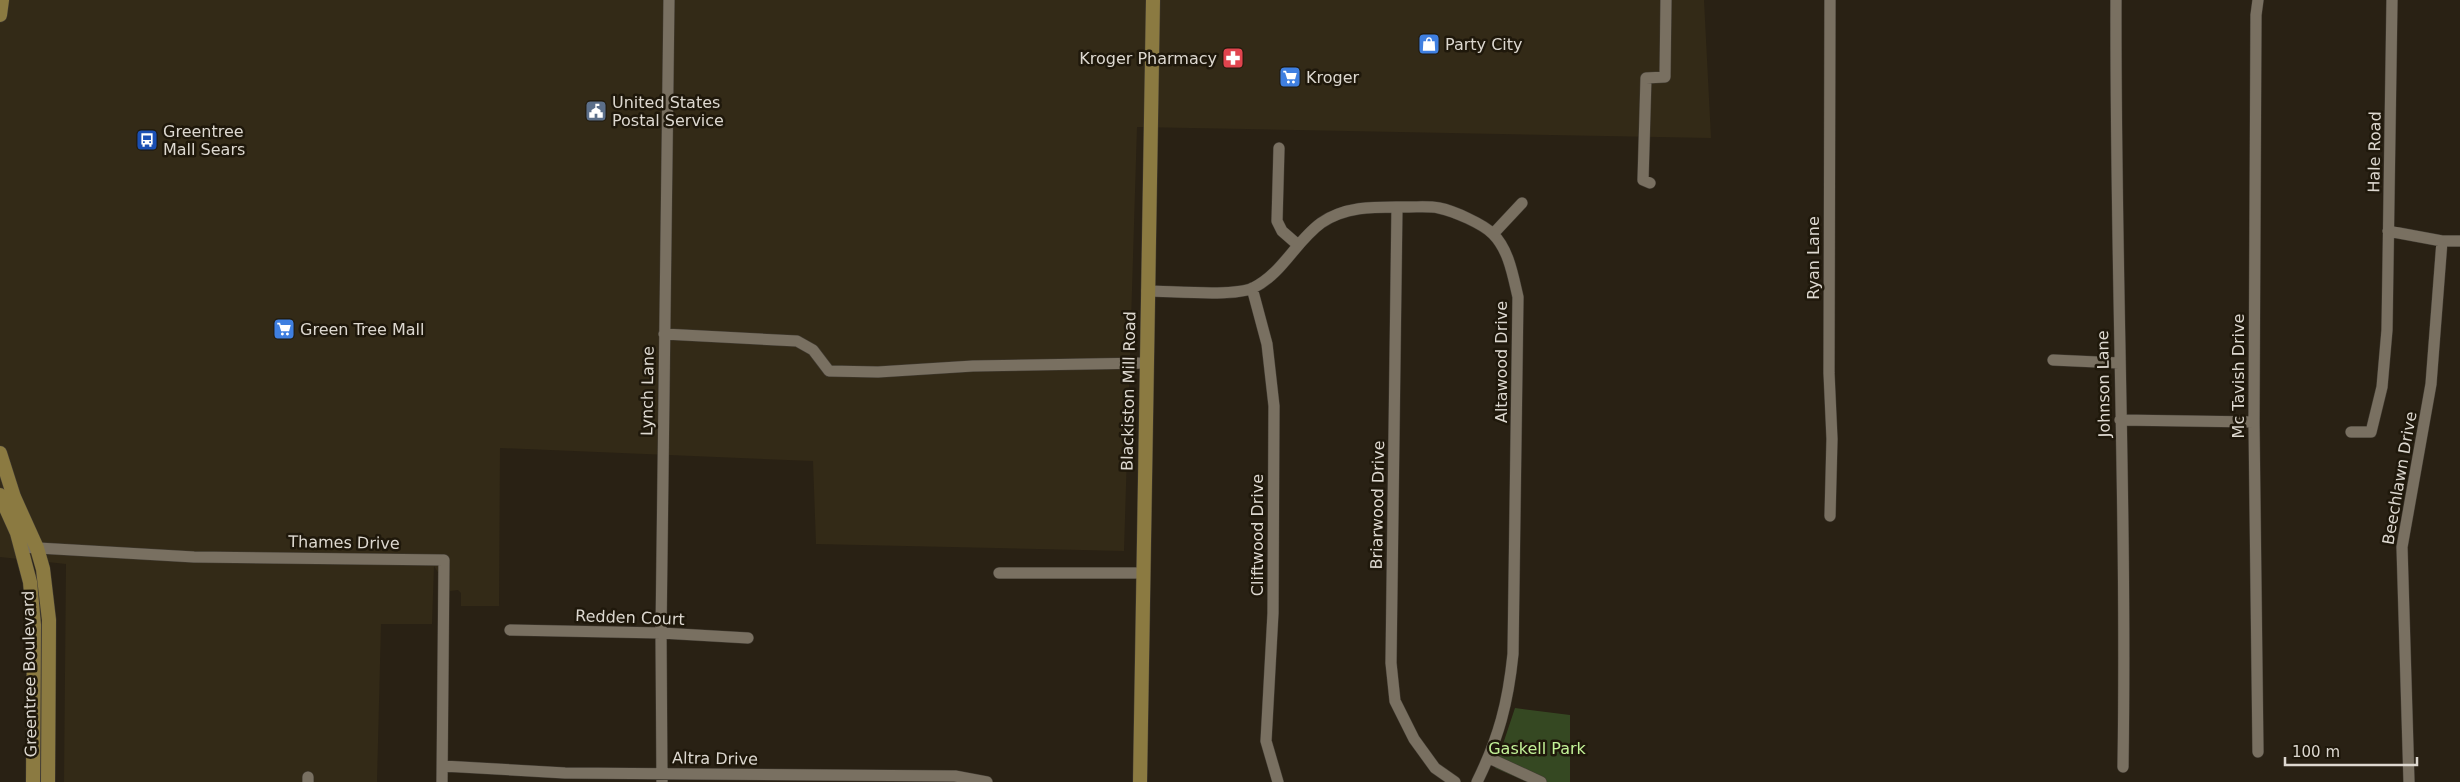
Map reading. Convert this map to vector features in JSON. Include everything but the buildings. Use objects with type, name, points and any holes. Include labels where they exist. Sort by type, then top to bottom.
[{"type":"main road","points":[[0,15],[2,0]]},
{"type":"main road","name":"Blackiston Mill Road","points":[[1140,782],[1153,0]]},
{"type":"main road","name":"Greentree Boulevard","points":[[0,453],[14,497],[37,548],[43,569],[50,620],[48,782]]},
{"type":"main road","name":"Greentree Boulevard","points":[[0,495],[21,547],[30,582],[34,625],[33,782]]},
{"type":"street","name":"Lynch Lane","points":[[662,778],[660,633],[669,0]]},
{"type":"street","points":[[1650,183],[1643,180],[1646,78],[1664,77],[1666,0]]},
{"type":"street","name":"Ryan Lane","points":[[1830,0],[1829,373],[1832,439],[1830,516]]},
{"type":"street","name":"Johnson Lane","points":[[2116,0],[2119,363],[2125,651],[2123,767]]},
{"type":"street","name":"Mc Tavish Drive","points":[[2258,0],[2256,15],[2254,422],[2258,752]]},
{"type":"street","name":"Hale Road","points":[[2351,432],[2371,432],[2382,386],[2388,322],[2392,0]]},
{"type":"street","points":[[1279,148],[1277,221],[1282,231],[1298,245]]},
{"type":"street","points":[[1494,234],[1522,203]]},
{"type":"street","name":"Altawood Drive","points":[[1147,291],[1231,292],[1252,288],[1278,271],[1298,245],[1321,223],[1335,215],[1369,207],[1439,208],[1468,219],[1494,234],[1508,257],[1518,297],[1513,654],[1507,702],[1500,732],[1477,782]]},
{"type":"street","name":"Briarwood Drive","points":[[1397,207],[1392,672],[1395,701],[1414,739],[1435,768],[1455,782]]},
{"type":"street","points":[[2388,231],[2442,241],[2460,241]]},
{"type":"street","name":"Beechlawn Drive","points":[[2409,782],[2402,547],[2431,384],[2442,241]]},
{"type":"street","name":"Cliftwood Drive","points":[[1252,288],[1267,344],[1274,406],[1273,613],[1266,741],[1278,782]]},
{"type":"street","points":[[664,334],[797,341],[813,350],[829,371],[878,372],[973,366],[1146,363]]},
{"type":"street","points":[[2053,360],[2119,363]]},
{"type":"street","points":[[2120,420],[2254,422]]},
{"type":"street","name":"Thames Drive","points":[[21,547],[194,556],[444,560],[442,782]]},
{"type":"street","points":[[999,573],[1143,573]]},
{"type":"street","name":"Redden Court","points":[[510,630],[660,633],[748,638]]},
{"type":"street","points":[[1489,758],[1541,782]]},
{"type":"street","name":"Altra Drive","points":[[443,766],[662,778],[955,776],[987,782]]},
{"type":"shaded area","points":[[0,0],[1704,0],[1711,138],[1137,127],[1124,551],[816,544],[813,461],[500,448],[499,606],[461,606],[461,593],[458,590],[450,591],[434,566],[432,624],[381,624],[377,782],[64,782],[66,564],[0,557]]},
{"type":"green space","name":"Gaskell Park","points":[[1515,708],[1570,715],[1570,782],[1527,782],[1495,768]]},
{"type":"place","name":"Party City","points":[[1429,44]]},
{"type":"place","name":"Kroger Pharmacy","points":[[1233,58]]},
{"type":"place","name":"Kroger","points":[[1290,77]]},
{"type":"place","name":"United States Postal Service","points":[[596,111]]},
{"type":"place","name":"Greentree Mall Sears","points":[[147,140]]},
{"type":"place","name":"Green Tree Mall","points":[[284,329]]}]
